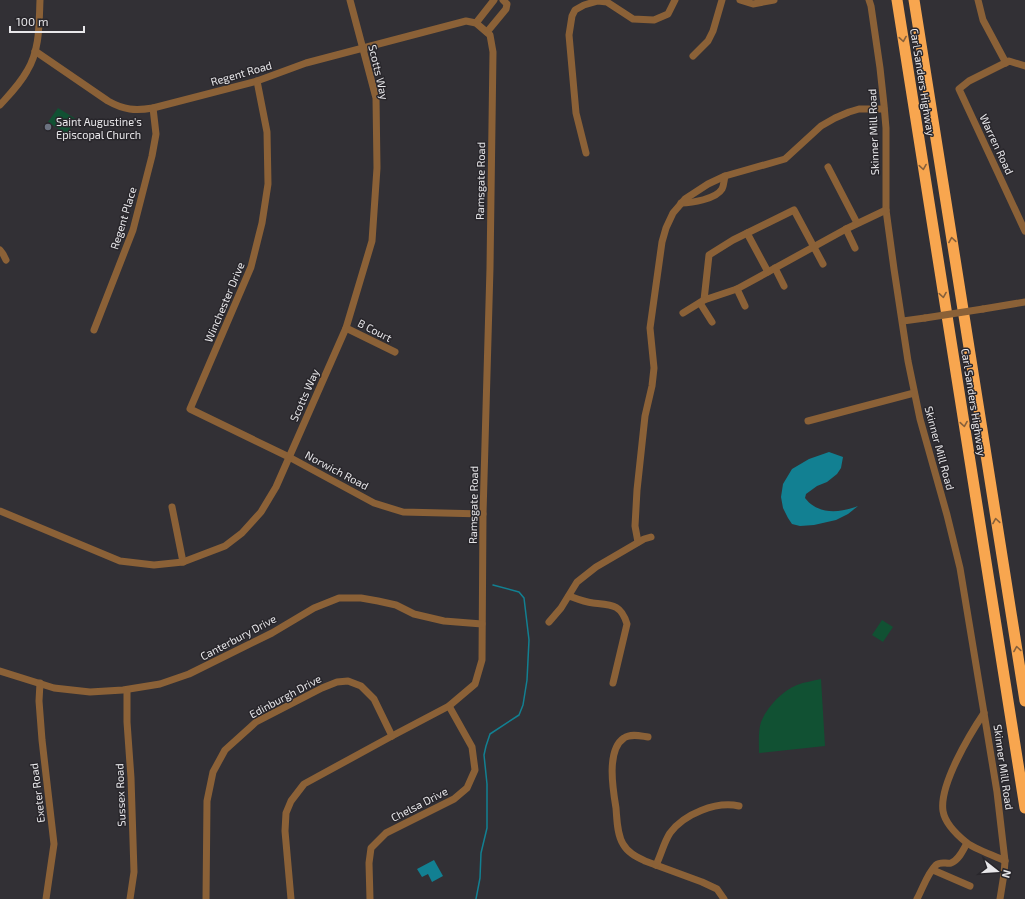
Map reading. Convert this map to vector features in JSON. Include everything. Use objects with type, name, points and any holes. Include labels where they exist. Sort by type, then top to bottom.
[{"type":"highway","name":"Carl Sanders Highway","points":[[897,0],[1025,808]]},
{"type":"highway","name":"Carl Sanders Highway","points":[[914,0],[1025,701]]},
{"type":"street","points":[[0,106],[25,75],[35,51],[38,37],[40,0]]},
{"type":"street","name":"Scotts Way","points":[[0,510],[120,561],[154,565],[183,562],[225,546],[242,533],[261,512],[276,487],[346,328],[372,241],[377,168],[376,98],[350,0]]},
{"type":"street","points":[[494,0],[476,23],[487,32],[506,9],[507,4],[503,0]]},
{"type":"street","points":[[586,153],[578,125],[570,49],[570,23],[575,10],[584,5],[598,1],[607,2],[633,19],[654,20],[668,14],[675,0]]},
{"type":"street","points":[[693,56],[708,41],[713,31],[722,0]]},
{"type":"street","points":[[740,0],[753,4],[774,0]]},
{"type":"street","name":"Skinner Mill Road","points":[[869,0],[880,68],[886,128],[886,210],[894,269],[914,393],[957,554],[984,713],[997,792],[1005,861],[1000,899]]},
{"type":"street","points":[[978,0],[983,20],[1006,63],[1009,62],[1025,66]]},
{"type":"street","name":"Regent Road","points":[[35,51],[108,101],[119,107],[137,110],[153,108],[257,81],[306,63],[466,21],[476,23]]},
{"type":"street","name":"Ramsgate Road","points":[[292,899],[285,831],[286,813],[291,802],[304,784],[449,706],[475,684],[482,660],[483,514],[490,268],[493,52],[490,35],[487,32]]},
{"type":"street","name":"Warren Road","points":[[1006,63],[968,81],[959,89],[1025,231]]},
{"type":"street","name":"Winchester Drive","points":[[190,409],[251,267],[262,223],[268,184],[267,132],[257,81]]},
{"type":"street","name":"Regent Place","points":[[94,330],[133,230],[152,156],[156,134],[153,108]]},
{"type":"street","points":[[638,542],[635,526],[637,490],[645,416],[652,386],[654,368],[650,328],[662,242],[666,228],[673,214],[681,203],[708,184],[725,176],[785,159],[821,126],[849,112],[859,109],[884,109]]},
{"type":"street","points":[[828,167],[857,223]]},
{"type":"street","points":[[681,203],[688,203],[715,196],[722,188],[725,176]]},
{"type":"street","points":[[712,322],[702,301],[709,255],[747,233],[794,210],[823,264]]},
{"type":"street","points":[[683,313],[702,301],[737,289],[857,223],[886,210]]},
{"type":"street","points":[[846,229],[855,248]]},
{"type":"street","points":[[747,233],[768,272]]},
{"type":"street","points":[[0,250],[4,254],[6,260]]},
{"type":"street","points":[[775,268],[784,286]]},
{"type":"street","points":[[737,289],[745,306]]},
{"type":"street","points":[[903,321],[1025,302]]},
{"type":"street","name":"B Court","points":[[346,328],[395,352]]},
{"type":"street","points":[[808,421],[914,393]]},
{"type":"street","name":"Norwich Road","points":[[190,409],[289,457],[374,503],[403,512],[483,514]]},
{"type":"street","points":[[172,507],[183,562]]},
{"type":"street","points":[[549,622],[554,618],[577,582],[596,567],[638,542],[651,537]]},
{"type":"street","points":[[569,596],[580,600],[613,605],[620,610],[625,617],[628,624],[613,683]]},
{"type":"street","name":"Canterbury Drive","points":[[0,671],[54,688],[90,692],[127,690],[160,684],[189,674],[260,639],[314,608],[339,598],[360,598],[378,601],[396,605],[414,614],[444,621],[482,624]]},
{"type":"street","name":"Edinburgh Drive","points":[[206,899],[207,801],[214,772],[225,750],[256,722],[322,688],[337,682],[348,681],[362,686],[374,699],[392,736]]},
{"type":"street","name":"Exeter Road","points":[[40,683],[39,701],[42,740],[54,844],[46,899]]},
{"type":"street","name":"Sussex Road","points":[[127,690],[127,722],[131,778],[134,872],[130,899]]},
{"type":"street","name":"Chelsa Drive","points":[[370,899],[369,863],[372,848],[386,833],[454,799],[467,788],[475,770],[472,747],[449,706]]},
{"type":"street","points":[[984,713],[972,731],[948,780],[944,795],[943,811],[947,822],[967,843],[1005,861]]},
{"type":"street","points":[[648,737],[632,735],[625,737],[620,742],[613,759],[612,775],[618,833],[623,844],[636,857],[702,882],[717,890],[724,899]]},
{"type":"street","points":[[656,865],[669,835],[681,820],[690,815],[726,805],[740,806]]},
{"type":"street","points":[[917,899],[926,880],[937,865],[943,862],[950,863],[957,859],[967,843]]},
{"type":"street","points":[[933,870],[970,886]]},
{"type":"green space","points":[[58,108],[76,119],[65,137],[62,135],[63,132],[48,122]]},
{"type":"green space","points":[[882,620],[893,627],[883,642],[872,635]]},
{"type":"green space","points":[[821,679],[825,746],[759,753],[759,734],[761,722],[771,705],[791,688],[803,683]]},
{"type":"water","points":[[829,452],[843,457],[841,468],[837,474],[827,482],[817,486],[806,494],[805,498],[810,504],[823,510],[837,511],[858,506],[848,514],[836,520],[814,525],[800,526],[792,524],[783,508],[781,497],[783,484],[792,469],[809,459]]},
{"type":"water","points":[[434,860],[443,876],[432,882],[428,874],[422,877],[417,869]]},
{"type":"waterway","points":[[476,899],[480,878],[481,853],[487,828],[487,784],[484,755],[486,746],[490,734],[519,715],[523,705],[527,680],[529,640],[524,598],[519,592],[493,585]]},
{"type":"place","name":"Saint Augustine's Episcopal Church","points":[[48,127]]}]
